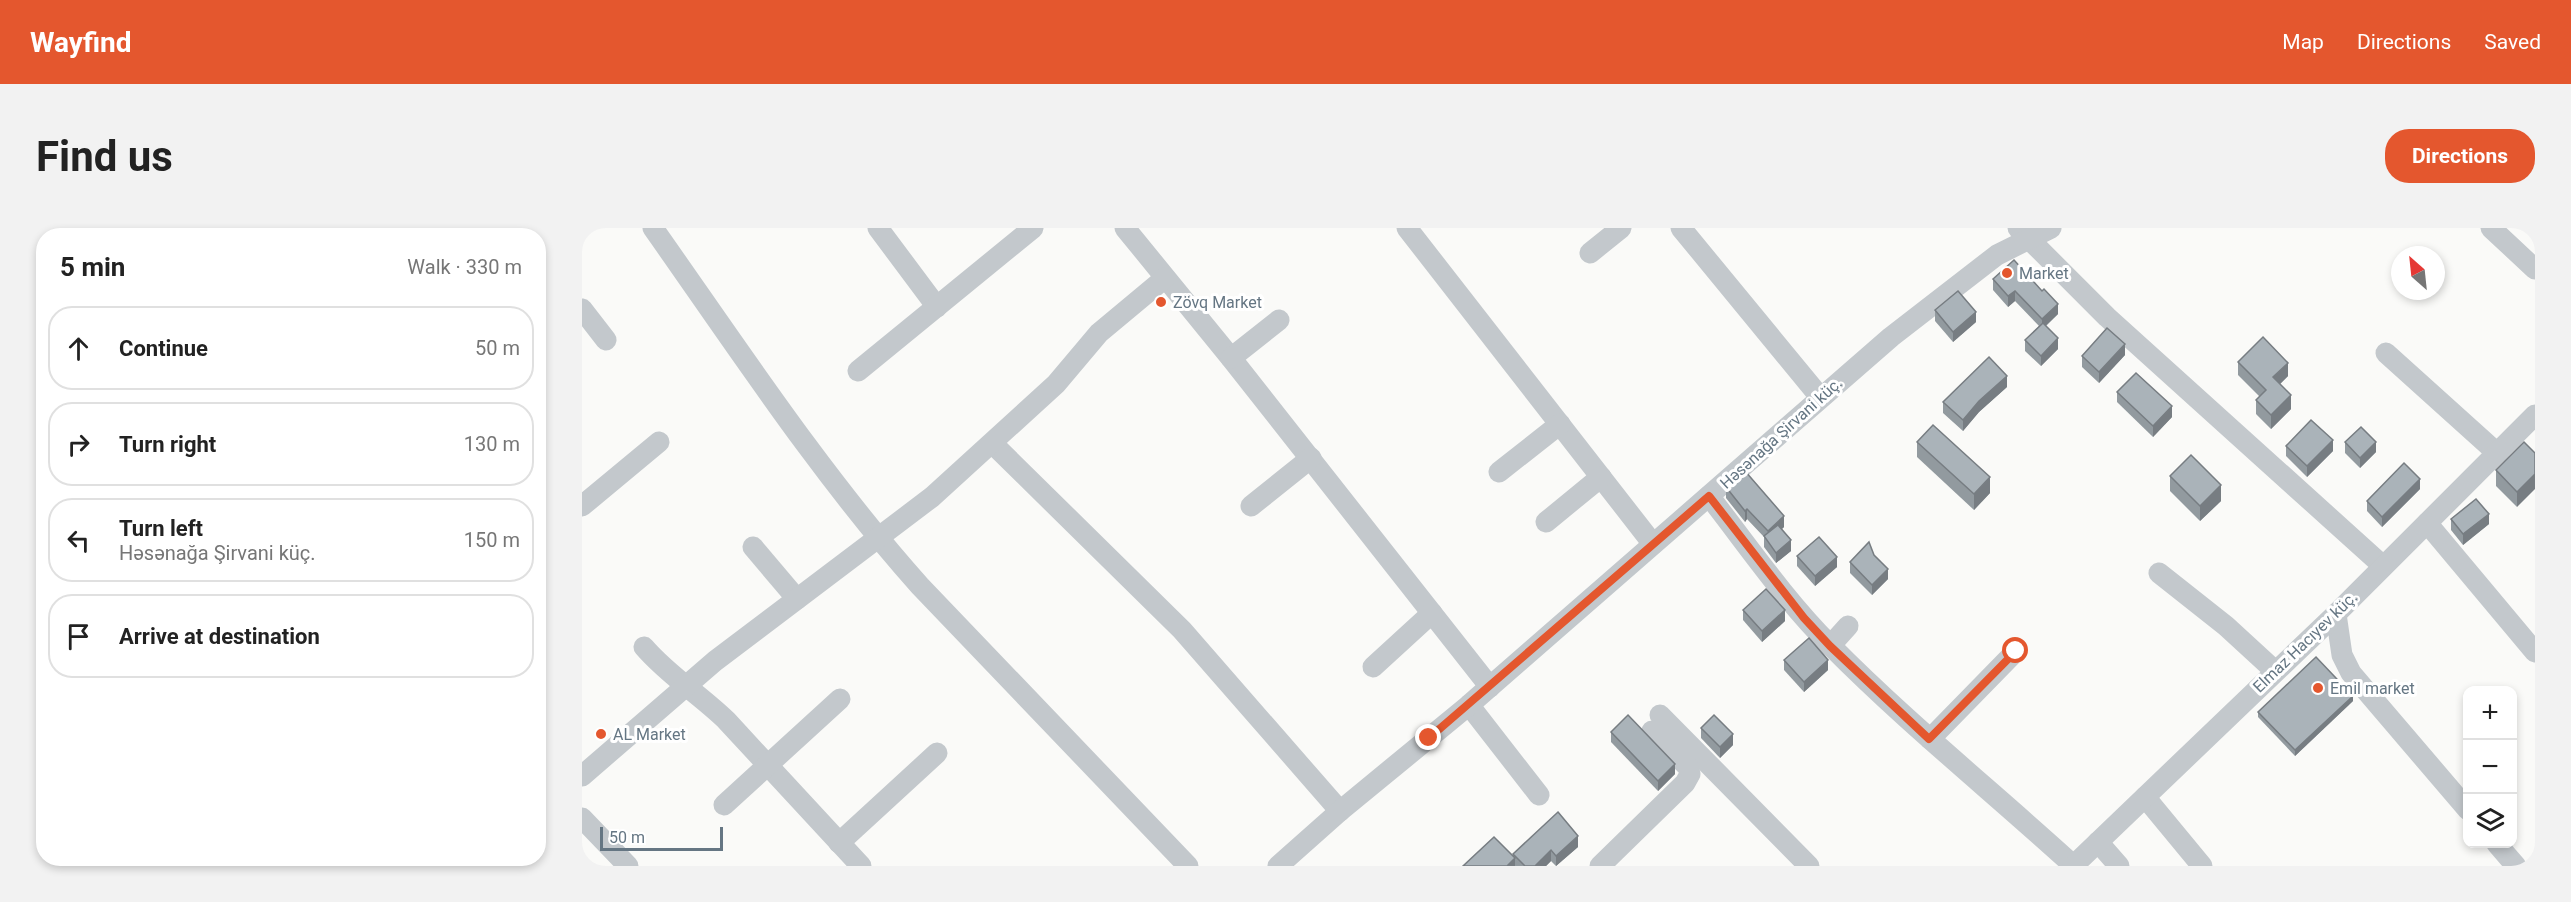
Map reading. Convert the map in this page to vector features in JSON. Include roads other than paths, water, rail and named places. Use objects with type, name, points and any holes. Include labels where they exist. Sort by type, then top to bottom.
[{"type":"street","points":[[653,228],[840,492],[878,539],[920,586],[1188,866]]},
{"type":"street","points":[[878,228],[937,307]]},
{"type":"street","points":[[858,371],[1033,228]]},
{"type":"street","points":[[1125,228],[1232,358],[1490,687]]},
{"type":"street","points":[[1407,228],[1653,544]]},
{"type":"street","points":[[1590,253],[1621,228]]},
{"type":"street","points":[[1681,228],[1820,397]]},
{"type":"street","name":"Həsənağa Şirvani küç.","points":[[1278,866],[1340,811],[1490,687],[1890,337],[2006,250],[2023,234],[2050,228]]},
{"type":"street","points":[[2491,228],[2535,268]]},
{"type":"street","points":[[2023,234],[2107,317],[2383,566]]},
{"type":"street","points":[[585,766],[715,661],[932,497],[993,444],[1056,384],[1099,333],[1165,278]]},
{"type":"street","points":[[582,309],[606,339]]},
{"type":"street","points":[[1232,358],[1279,320]]},
{"type":"street","points":[[2385,353],[2497,453]]},
{"type":"street","name":"Elmaz Hacıyev küç.","points":[[2074,866],[2336,614],[2535,415]]},
{"type":"street","points":[[1499,472],[1560,424]]},
{"type":"street","points":[[582,506],[659,441]]},
{"type":"street","points":[[993,444],[1182,630],[1340,811]]},
{"type":"street","points":[[1251,506],[1311,458]]},
{"type":"street","points":[[1546,522],[1601,477]]},
{"type":"street","points":[[1709,496],[1804,618],[1830,646],[1929,739],[1994,792],[2074,866]]},
{"type":"street","points":[[2427,523],[2535,652]]},
{"type":"street","points":[[753,547],[797,599]]},
{"type":"street","points":[[2159,573],[2226,626],[2275,671]]},
{"type":"street","points":[[1373,668],[1432,613]]},
{"type":"street","points":[[2336,614],[2342,655],[2351,673],[2463,804]]},
{"type":"street","points":[[1830,646],[1848,626]]},
{"type":"street","points":[[644,646],[661,666],[703,698],[861,866]]},
{"type":"street","points":[[1929,739],[2016,651]]},
{"type":"street","points":[[724,805],[840,699]]},
{"type":"street","points":[[1469,705],[1539,795]]},
{"type":"street","points":[[1600,866],[1685,783],[1690,774],[1688,767],[1656,723],[1809,866]]},
{"type":"street","points":[[839,843],[937,753]]},
{"type":"street","points":[[2145,797],[2202,866]]},
{"type":"street","points":[[582,818],[628,866]]},
{"type":"street","points":[[2098,842],[2119,866]]},
{"type":"street","points":[[2501,848],[2516,866]]},
{"type":"place","name":"Market","points":[[2007,273]]},
{"type":"place","name":"Zövq Market","points":[[1161,302]]},
{"type":"place","name":"Emil market","points":[[2318,688]]},
{"type":"place","name":"AL Market","points":[[601,734]]}]
